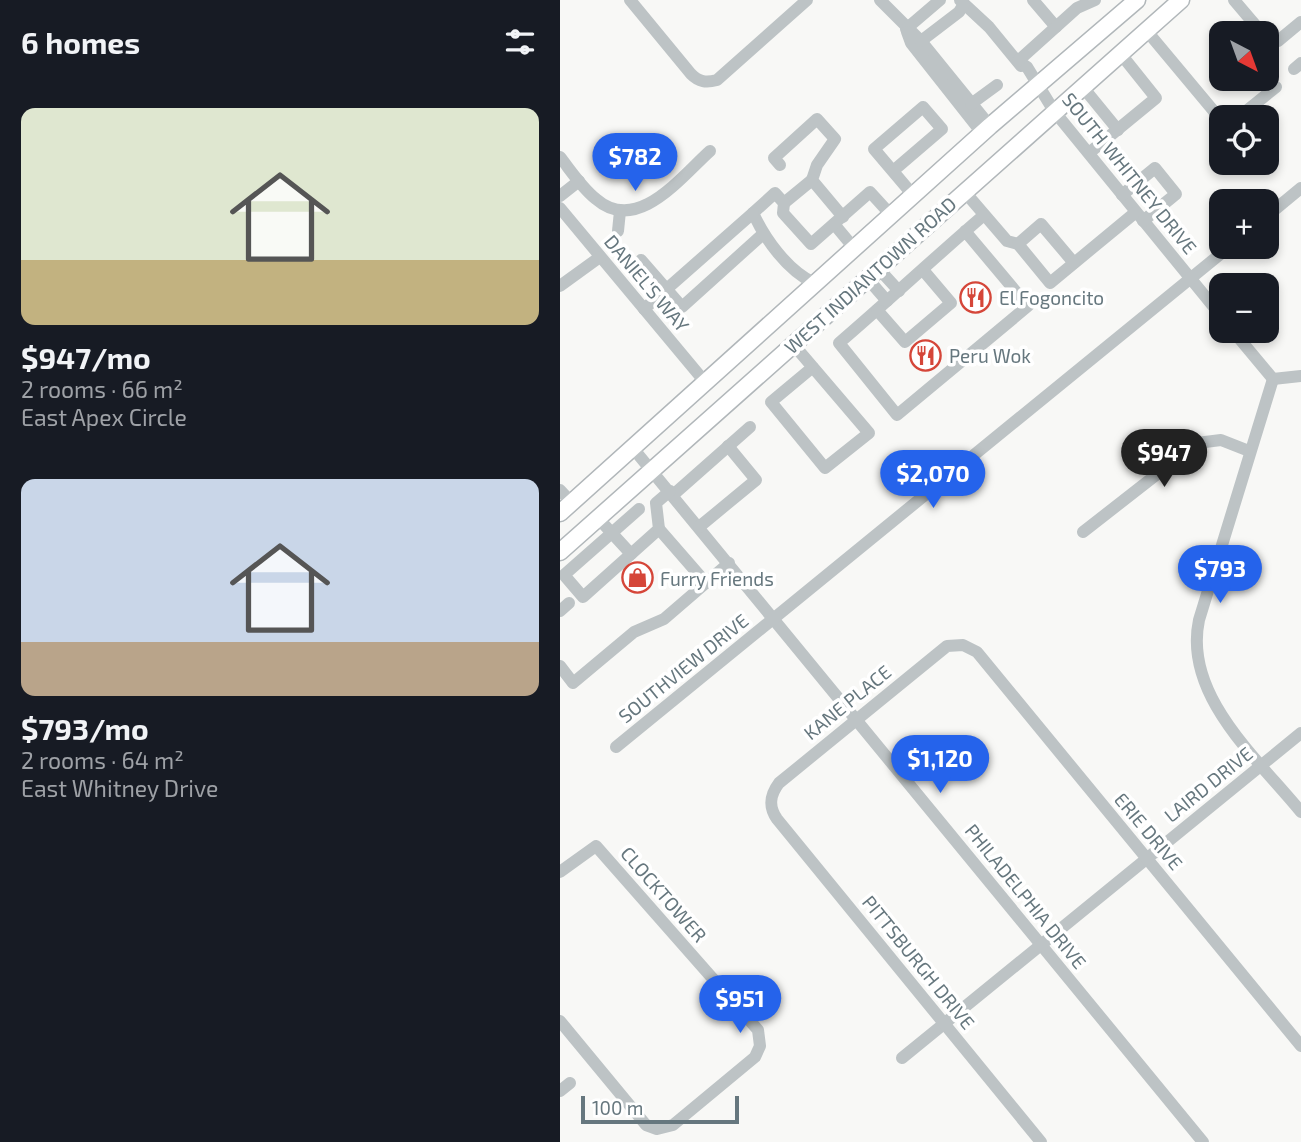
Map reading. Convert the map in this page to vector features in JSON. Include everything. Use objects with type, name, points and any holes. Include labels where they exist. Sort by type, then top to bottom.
[{"type":"main road","name":"WEST INDIANTOWN ROAD","points":[[560,552],[1181,0]]},
{"type":"main road","name":"WEST INDIANTOWN ROAD","points":[[566,508],[986,129],[1132,2]]},
{"type":"street","points":[[630,0],[691,74],[703,82],[717,80],[807,0]]},
{"type":"street","points":[[880,0],[920,41],[971,104],[986,129]]},
{"type":"street","points":[[906,29],[940,0]]},
{"type":"street","points":[[1033,0],[1056,27]]},
{"type":"street","points":[[1018,61],[1077,8],[1096,0]]},
{"type":"street","points":[[1234,0],[1252,21]]},
{"type":"street","points":[[920,41],[959,12],[962,2]]},
{"type":"street","name":"SOUTH WHITNEY DRIVE","points":[[962,2],[989,27],[1018,61],[1054,111],[1209,301]]},
{"type":"street","points":[[1279,40],[1301,22]]},
{"type":"street","points":[[906,29],[911,43],[986,129]]},
{"type":"street","points":[[1146,30],[1209,105]]},
{"type":"street","points":[[1089,153],[1156,98],[1120,53]]},
{"type":"street","points":[[971,104],[997,85]]},
{"type":"street","points":[[1082,86],[1118,130]]},
{"type":"street","points":[[1254,105],[1271,91]]},
{"type":"street","points":[[893,172],[942,130],[923,107],[874,149],[893,172],[913,195]]},
{"type":"street","points":[[780,165],[774,158],[817,119],[835,139],[817,166],[812,180],[784,203],[783,213],[811,244],[870,192],[891,215]]},
{"type":"street","points":[[560,157],[598,202],[620,211],[636,210],[650,204],[710,151]]},
{"type":"street","points":[[964,191],[1007,241],[1018,244],[1050,283],[1140,216],[1176,194],[1155,168],[1122,195]]},
{"type":"street","points":[[812,180],[854,248]]},
{"type":"street","points":[[560,196],[579,181]]},
{"type":"street","points":[[1279,206],[1301,188]]},
{"type":"street","points":[[644,309],[775,193],[784,203]]},
{"type":"street","name":"DANIEL'S WAY","points":[[560,208],[705,383]]},
{"type":"street","points":[[618,231],[620,211]]},
{"type":"street","points":[[753,212],[763,234],[803,278],[814,283]]},
{"type":"street","points":[[965,232],[1028,306],[897,415],[839,343],[923,270],[965,232],[985,215]]},
{"type":"street","points":[[1018,244],[1041,224],[1074,263]]},
{"type":"street","points":[[641,260],[682,307],[763,234]]},
{"type":"street","points":[[560,286],[600,257]]},
{"type":"street","name":"SOUTHVIEW DRIVE","points":[[616,747],[1214,259]]},
{"type":"street","points":[[872,273],[882,305],[905,342],[951,303],[923,270]]},
{"type":"street","points":[[872,273],[899,291]]},
{"type":"street","points":[[1243,343],[1273,379]]},
{"type":"street","points":[[793,344],[869,433],[825,468],[771,402],[813,368]]},
{"type":"street","points":[[1273,379],[1301,376]]},
{"type":"street","points":[[1273,379],[1199,620],[1196,644],[1199,669],[1211,699],[1301,812]]},
{"type":"street","points":[[706,583],[659,529],[656,503],[750,427]]},
{"type":"street","points":[[1083,532],[1198,443],[1221,440],[1249,451]]},
{"type":"street","points":[[699,527],[756,480],[728,446]]},
{"type":"street","name":"PHILADELPHIA DRIVE","points":[[632,447],[1203,1142]]},
{"type":"street","points":[[560,490],[566,508]]},
{"type":"street","points":[[639,509],[564,575],[583,597],[659,529]]},
{"type":"street","points":[[598,518],[631,555]]},
{"type":"street","points":[[560,666],[573,683],[634,632],[664,619],[729,563]]},
{"type":"street","name":"KANE PLACE","points":[[771,805],[779,783],[941,650],[963,645]]},
{"type":"street","name":"ERIE DRIVE","points":[[963,645],[977,652],[1301,1046]]},
{"type":"street","name":"LAIRD DRIVE","points":[[902,1058],[1301,733]]},
{"type":"street","name":"PITTSBURGH DRIVE","points":[[771,805],[776,819],[1041,1142]]},
{"type":"street","name":"CLOCKTOWER","points":[[560,872],[596,846],[758,1030],[760,1046],[755,1057],[673,1125],[657,1129],[646,1125],[560,1021]]},
{"type":"place","name":"El Fogoncito","points":[[976,297]]},
{"type":"place","name":"Peru Wok","points":[[926,355]]},
{"type":"place","name":"Furry Friends","points":[[637,578]]}]
